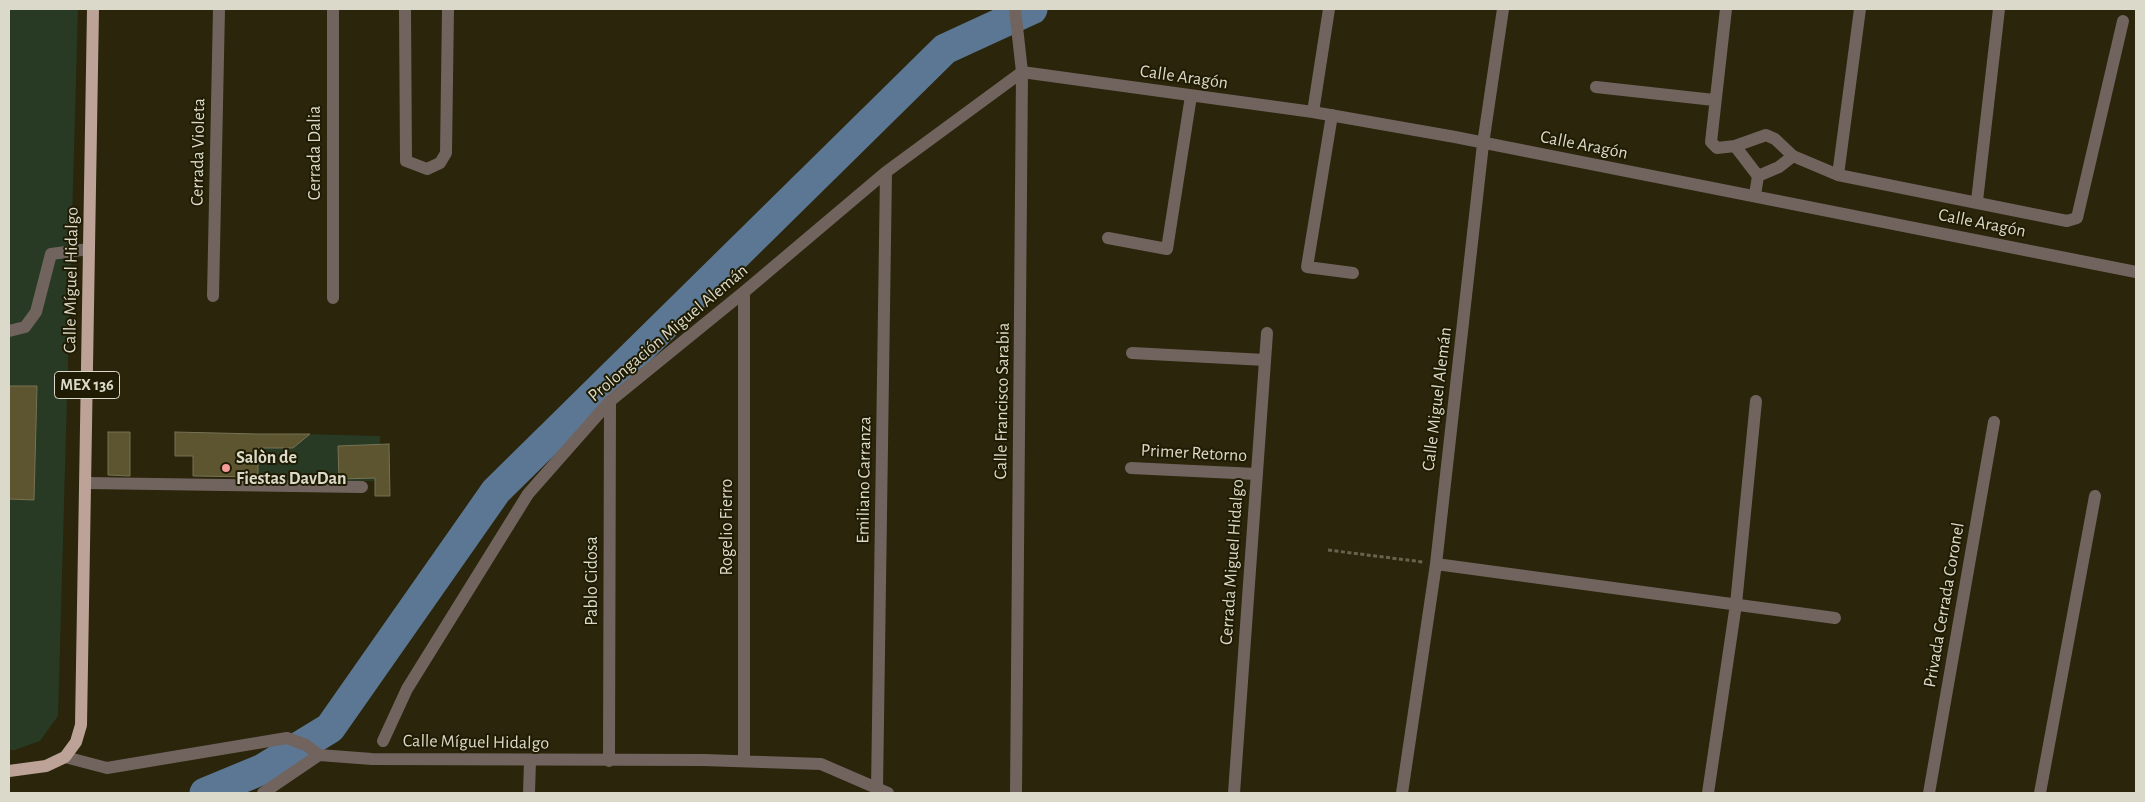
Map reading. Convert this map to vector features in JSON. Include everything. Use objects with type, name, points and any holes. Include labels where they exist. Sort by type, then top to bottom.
[{"type":"main road","name":"Calle Míguel Hidalgo","points":[[65,757],[76,742],[82,726],[83,708],[93,9]]},
{"type":"main road","points":[[9,771],[46,766],[65,757]]},
{"type":"street","name":"Cerrada Violeta","points":[[213,296],[219,9]]},
{"type":"street","name":"Cerrada Dalia","points":[[333,9],[333,298]]},
{"type":"street","points":[[405,9],[406,161],[427,169],[440,163],[446,152],[448,9]]},
{"type":"street","name":"Calle Francisco Sarabia","points":[[1015,9],[1022,72],[1016,793]]},
{"type":"street","points":[[1313,112],[1329,9]]},
{"type":"street","name":"Calle Miguel Alemán","points":[[1402,793],[1436,564],[1484,144],[1503,9]]},
{"type":"street","points":[[1726,9],[1714,100],[1711,142],[1717,148],[1735,146],[1766,135],[1775,139],[1793,156],[1838,175],[1976,201],[2067,221],[2077,218],[2123,21]]},
{"type":"street","points":[[1838,175],[1860,9]]},
{"type":"street","points":[[1976,201],[1999,9]]},
{"type":"street","name":"Calle Aragón","points":[[1022,72],[1332,115],[1756,195],[2136,272]]},
{"type":"street","name":"Prolongación Miguel Alemán","points":[[383,741],[407,689],[528,494],[610,401],[744,292],[886,172],[1022,72]]},
{"type":"street","points":[[1596,86],[1714,100]]},
{"type":"street","points":[[1108,238],[1167,249],[1191,96]]},
{"type":"street","points":[[1332,115],[1307,267],[1353,273]]},
{"type":"street","points":[[1735,146],[1758,176],[1756,195]]},
{"type":"street","points":[[1758,176],[1780,167],[1793,156]]},
{"type":"street","name":"Emiliano Carranza","points":[[883,791],[886,172]]},
{"type":"street","points":[[9,331],[26,327],[36,312],[51,254],[89,249]]},
{"type":"street","name":"Rogelio Fierro","points":[[744,292],[744,761]]},
{"type":"street","name":"Cerrada Miguel Hidalgo","points":[[1234,793],[1267,333]]},
{"type":"street","points":[[1132,353],[1265,360]]},
{"type":"street","name":"Pablo Cidosa","points":[[609,761],[610,401]]},
{"type":"street","points":[[1708,793],[1736,604],[1756,401]]},
{"type":"street","name":"Privada Cerrada Coronel","points":[[1929,793],[1994,422]]},
{"type":"street","name":"Primer Retorno","points":[[1131,468],[1256,474]]},
{"type":"street","points":[[86,483],[362,487]]},
{"type":"street","points":[[2040,793],[2095,496]]},
{"type":"street","points":[[1436,564],[1834,618]]},
{"type":"street","points":[[65,757],[106,768],[287,738],[300,742],[319,755],[263,793]]},
{"type":"street","name":"Calle Míguel Hidalgo","points":[[319,755],[372,759],[744,761],[821,764],[883,791]]},
{"type":"street","points":[[529,793],[530,761]]},
{"type":"path","points":[[1328,550],[1436,564]]},
{"type":"green space","points":[[9,9],[78,9],[58,716],[40,741],[15,750],[9,750]]},
{"type":"green space","points":[[301,434],[380,436],[381,481],[258,480],[258,448],[293,448],[300,441]]},
{"type":"building","points":[[9,386],[37,386],[34,500],[9,499]]},
{"type":"building","points":[[108,432],[130,432],[130,476],[108,475]]},
{"type":"building","name":"Salòn de Fiestas DavDan","points":[[175,432],[310,434],[293,448],[258,448],[258,477],[193,476],[193,456],[175,456]]},
{"type":"building","points":[[389,444],[390,496],[375,496],[375,478],[339,479],[338,446]]},
{"type":"waterway","points":[[205,793],[263,769],[330,728],[496,491],[945,49],[1032,9]]},
{"type":"place","name":"Salòn de Fiestas DavDan","points":[[226,468]]}]
